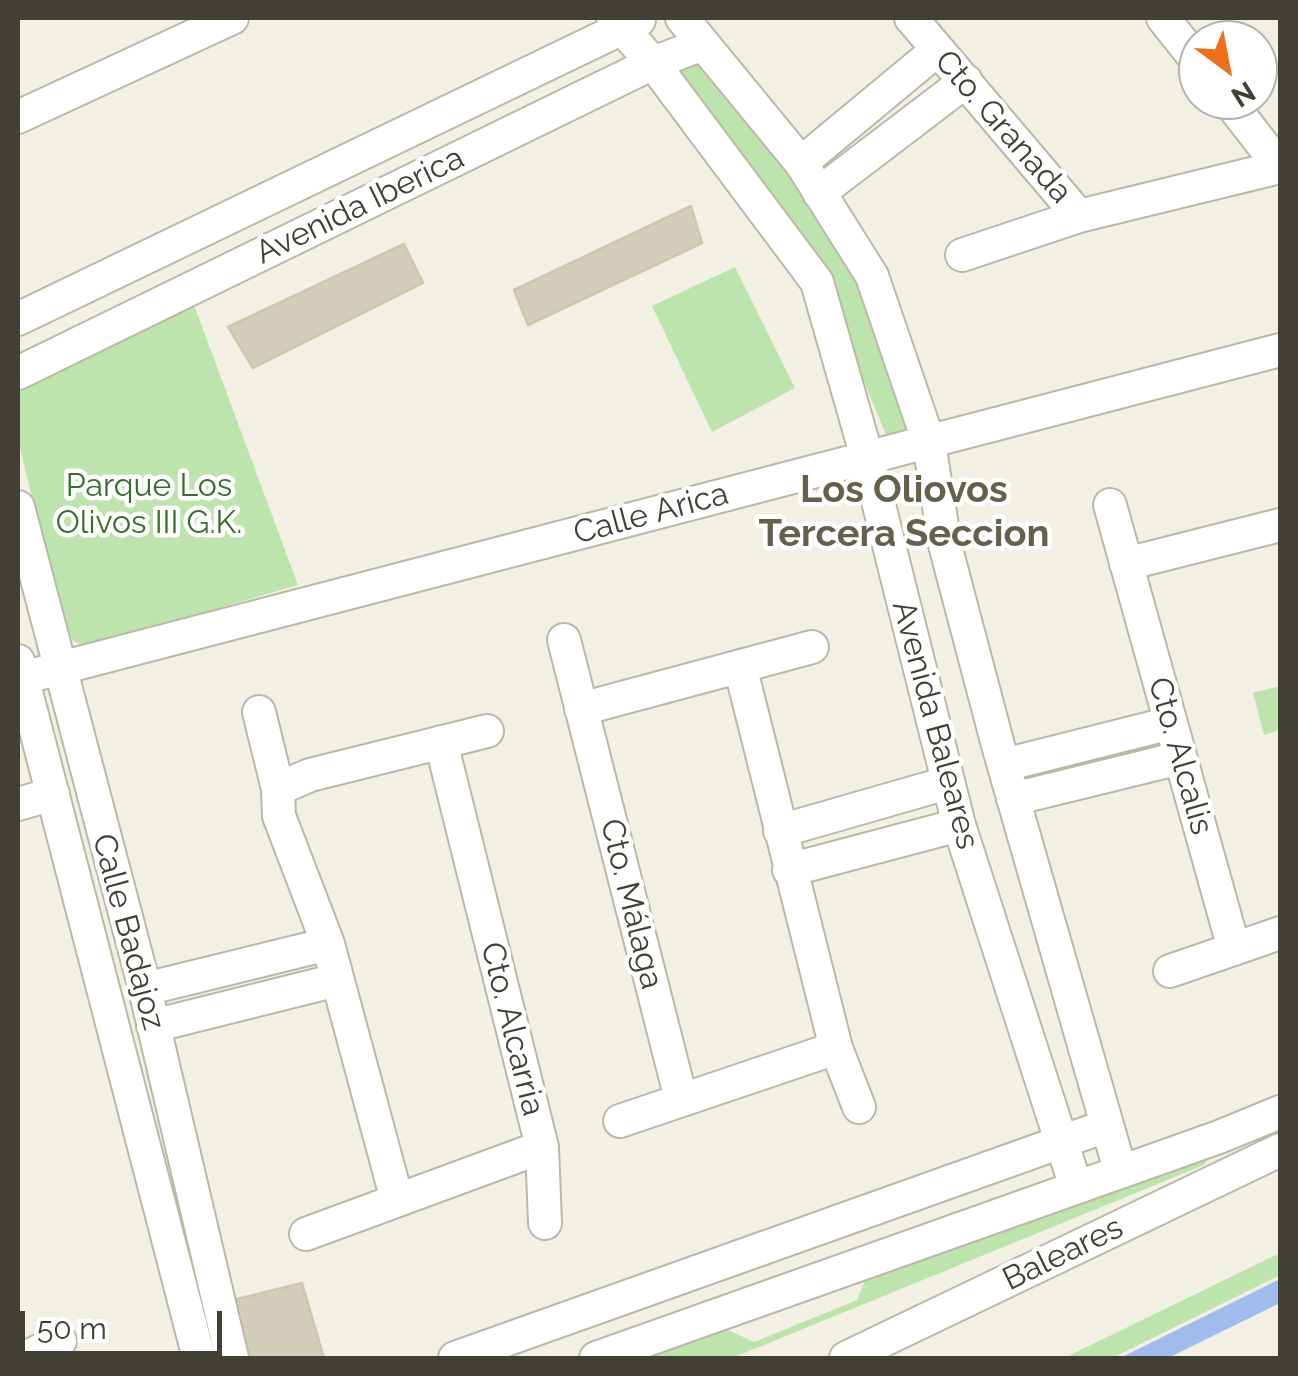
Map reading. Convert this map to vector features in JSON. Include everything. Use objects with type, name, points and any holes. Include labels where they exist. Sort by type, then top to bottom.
[{"type":"street","points":[[18,117],[232,18]]},
{"type":"street","name":"Avenida Baleares","points":[[682,18],[801,163],[872,276],[929,443],[946,544],[1004,765],[1120,1170]]},
{"type":"street","name":"Cto. Granada","points":[[911,18],[1079,216],[1280,167],[1244,120]]},
{"type":"street","name":"Avenida Baleares","points":[[626,21],[653,63],[817,282],[867,458],[959,825],[1076,1187]]},
{"type":"street","name":"Avenida Iberica","points":[[18,320],[626,21]]},
{"type":"street","name":"Avenida Iberica","points":[[18,373],[653,63],[704,44]]},
{"type":"street","points":[[801,163],[936,50]]},
{"type":"street","points":[[819,193],[966,81]]},
{"type":"street","points":[[278,194],[296,238]]},
{"type":"street","points":[[962,254],[1079,216]]},
{"type":"street","name":"Calle Arica","points":[[20,670],[58,669],[1280,350]]},
{"type":"street","name":"Cto. Alcalis","points":[[1110,505],[1234,949]]},
{"type":"street","name":"Calle Badajoz","points":[[18,508],[144,990],[232,1358]]},
{"type":"street","points":[[1126,564],[1280,526]]},
{"type":"street","name":"Cto. Málaga","points":[[564,640],[681,1100]]},
{"type":"street","points":[[582,709],[812,647]]},
{"type":"street","points":[[740,666],[836,1048],[859,1107]]},
{"type":"street","name":"Calle Badajoz","points":[[20,670],[31,765],[54,794],[199,1358]]},
{"type":"street","points":[[259,712],[278,789],[279,816],[328,944],[396,1200]]},
{"type":"street","points":[[1004,765],[1171,723]]},
{"type":"street","points":[[278,789],[310,775],[487,731]]},
{"type":"street","name":"Cto. Alcarria","points":[[306,1234],[542,1147],[442,742]]},
{"type":"street","points":[[1013,799],[1180,758]]},
{"type":"street","points":[[780,830],[947,783]]},
{"type":"street","points":[[18,804],[54,794]]},
{"type":"street","points":[[789,870],[959,825]]},
{"type":"street","points":[[1170,970],[1280,933]]},
{"type":"street","points":[[144,990],[328,944]]},
{"type":"street","points":[[153,1026],[337,980]]},
{"type":"street","points":[[620,1121],[836,1048]]},
{"type":"street","points":[[596,1358],[1280,1112]]},
{"type":"street","points":[[456,1358],[1106,1126]]},
{"type":"street","points":[[542,1147],[545,1223]]},
{"type":"street","name":"Baleares","points":[[846,1358],[1280,1150]]},
{"type":"street","points":[[174,1260],[206,1251]]},
{"type":"street","points":[[26,1358],[60,1342]]},
{"type":"green space","points":[[702,53],[866,276],[932,436],[890,444],[822,281],[665,71]]},
{"type":"green space","points":[[735,267],[795,388],[712,432],[652,306]]},
{"type":"green space","name":"Parque Los Olivos III G.K.","points":[[194,305],[298,585],[85,647],[64,629],[18,440],[18,388]]},
{"type":"green space","points":[[1280,686],[1280,730],[1264,735],[1253,693]]},
{"type":"green space","points":[[1219,1137],[1204,1165],[732,1358],[648,1358],[726,1329],[754,1342],[857,1300],[868,1274]]},
{"type":"green space","points":[[1280,1253],[1280,1275],[1112,1358],[1064,1358]]},
{"type":"water","points":[[1280,1279],[1280,1303],[1168,1358],[1120,1358]]},
{"type":"building","points":[[691,206],[702,243],[528,325],[514,290]]},
{"type":"building","points":[[404,244],[423,283],[253,368],[228,327]]},
{"type":"building","points":[[302,1283],[324,1358],[248,1358],[225,1302]]},
{"type":"district","name":"Los Oliovos Tercera Seccion","points":[[904,513]]}]
